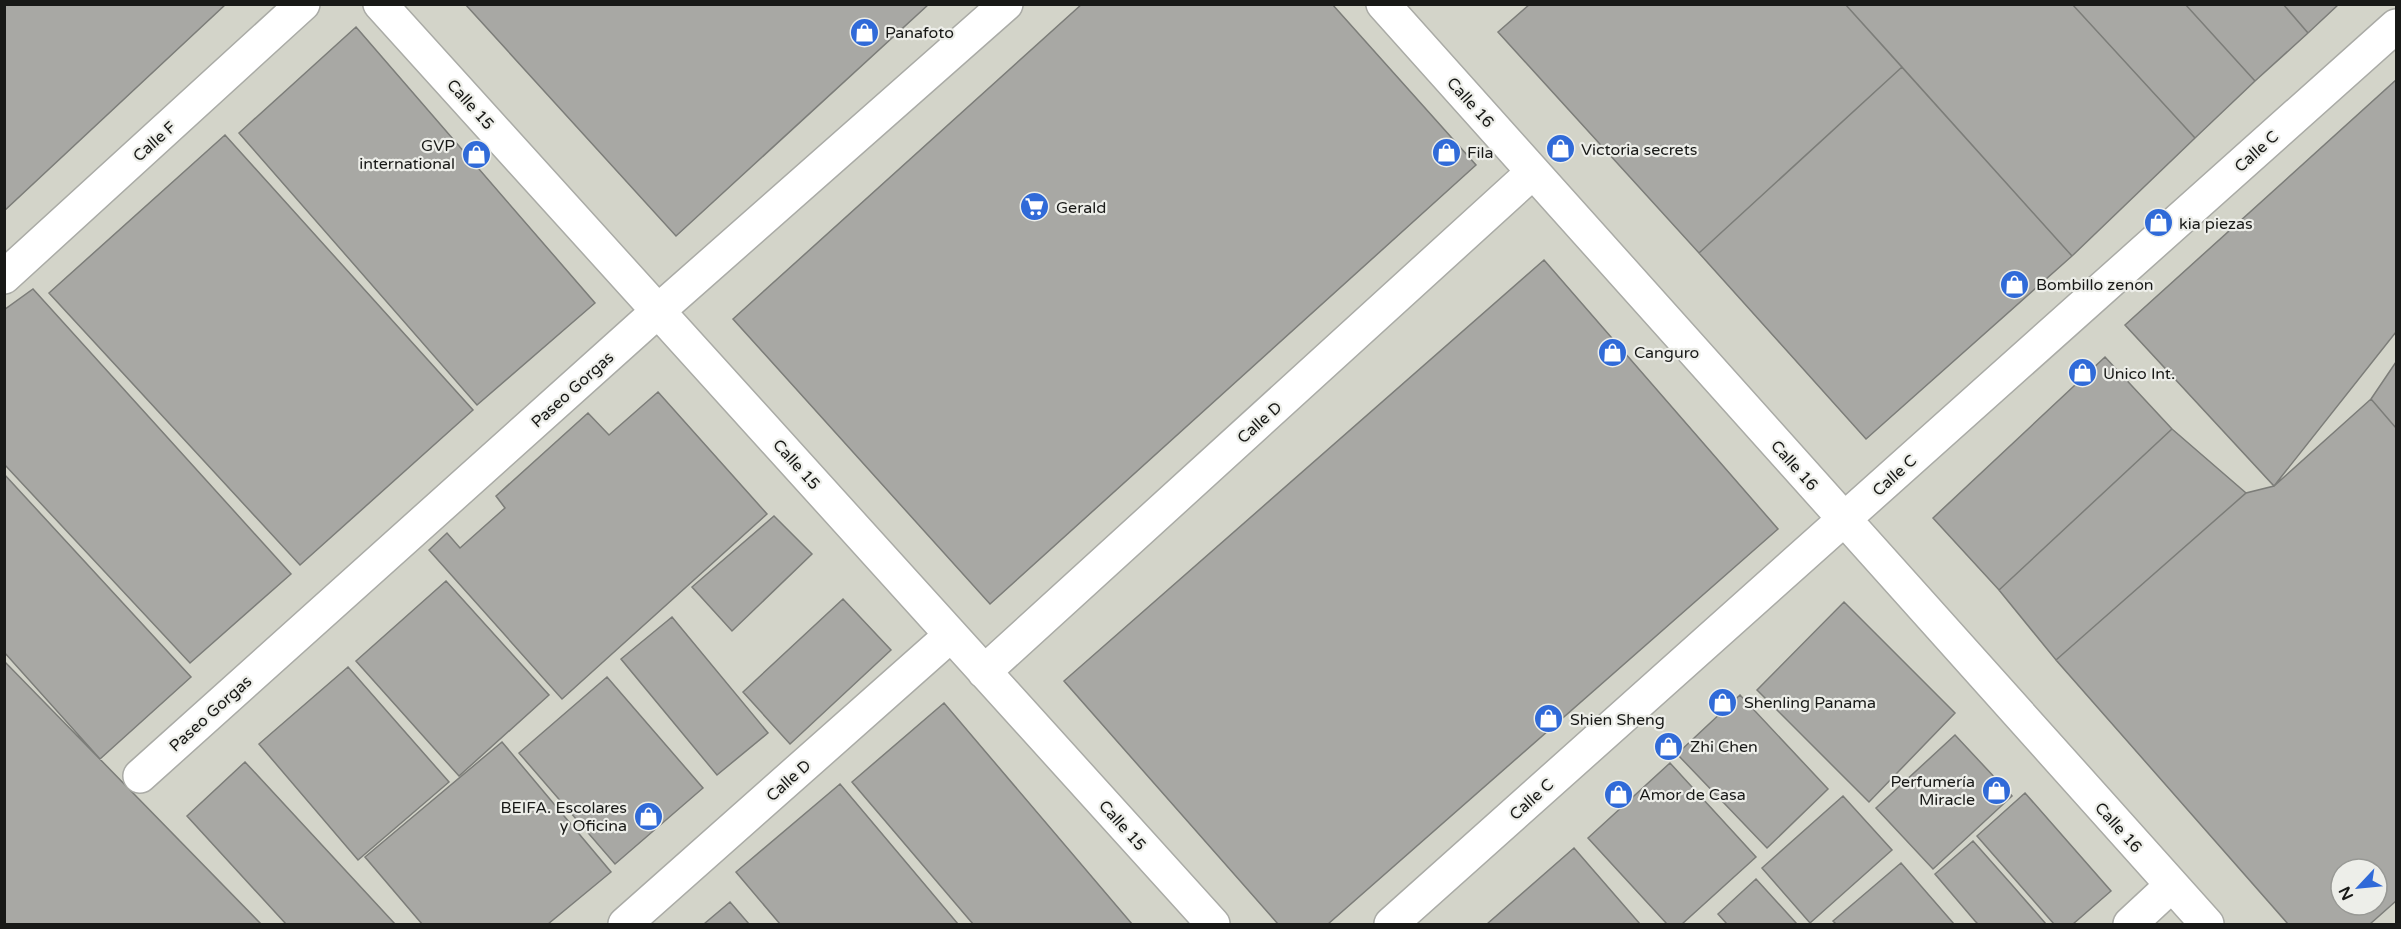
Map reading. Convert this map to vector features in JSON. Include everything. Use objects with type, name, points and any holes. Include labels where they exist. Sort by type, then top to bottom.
[{"type":"street","name":"Calle F","points":[[4,277],[303,4]]},
{"type":"street","name":"Calle 15","points":[[380,4],[1213,924]]},
{"type":"street","name":"Paseo Gorgas","points":[[140,776],[658,311],[1006,4]]},
{"type":"street","name":"Calle 16","points":[[1383,4],[2207,924]]},
{"type":"street","name":"Calle C","points":[[1391,924],[2397,26]]},
{"type":"street","name":"Calle D","points":[[984,672],[1533,172]]},
{"type":"street","name":"Calle D","points":[[625,924],[951,635]]},
{"type":"street","points":[[2130,924],[2172,885]]},
{"type":"shaded area","points":[[5,5],[2396,5],[2396,924],[5,924]]},
{"type":"building","points":[[4,4],[226,4],[4,211]]},
{"type":"building","points":[[465,4],[929,4],[676,236]]},
{"type":"building","points":[[1082,4],[1332,4],[1476,165],[990,604],[733,319]]},
{"type":"building","points":[[1530,4],[1845,4],[1902,67],[1699,253],[1498,32]]},
{"type":"building","points":[[1845,4],[2072,4],[2195,138],[2072,256]]},
{"type":"building","points":[[2072,4],[2185,4],[2255,81],[2195,138]]},
{"type":"building","points":[[2185,4],[2283,4],[2308,33],[2255,81]]},
{"type":"building","points":[[2283,4],[2339,4],[2308,33]]},
{"type":"building","points":[[356,27],[595,303],[477,405],[239,133]]},
{"type":"building","points":[[1902,67],[2072,256],[1866,439],[1699,253]]},
{"type":"building","points":[[2396,80],[2396,332],[2274,486],[2125,325]]},
{"type":"building","points":[[225,135],[473,410],[300,565],[49,293]]},
{"type":"building","points":[[1544,260],[1778,529],[1328,924],[1278,924],[1064,681]]},
{"type":"building","points":[[33,289],[291,574],[190,663],[4,464],[4,310]]},
{"type":"building","points":[[2105,357],[2172,429],[1999,590],[1933,518]]},
{"type":"building","points":[[2396,362],[2396,428],[2371,399]]},
{"type":"building","points":[[658,392],[767,514],[562,699],[429,550],[447,533],[460,548],[505,508],[496,496],[588,413],[609,435]]},
{"type":"building","points":[[2371,399],[2396,428],[2396,901],[2389,907],[2389,857],[2329,857],[2329,917],[2378,917],[2370,924],[2288,924],[2056,660],[2246,493],[2274,486]]},
{"type":"building","points":[[2172,429],[2246,493],[2056,660],[1999,590]]},
{"type":"building","points":[[4,474],[191,677],[100,759],[4,652]]},
{"type":"building","points":[[774,516],[812,554],[732,631],[692,587]]},
{"type":"building","points":[[446,581],[549,695],[459,776],[356,661]]},
{"type":"building","points":[[843,599],[891,650],[790,744],[743,692]]},
{"type":"building","points":[[1844,602],[1955,713],[1869,802],[1757,690]]},
{"type":"building","points":[[672,617],[768,733],[717,775],[621,659]]},
{"type":"building","points":[[4,661],[261,924],[4,924]]},
{"type":"building","points":[[348,667],[449,782],[358,860],[259,744]]},
{"type":"building","points":[[607,677],[703,788],[615,864],[519,753]]},
{"type":"building","points":[[1740,695],[1828,789],[1767,848],[1677,754]]},
{"type":"building","points":[[944,703],[1132,924],[973,924],[852,782]]},
{"type":"building","points":[[1955,735],[2012,796],[1933,869],[1876,808]]},
{"type":"building","points":[[502,742],[611,872],[548,924],[422,924],[365,857]]},
{"type":"building","points":[[245,762],[395,924],[286,924],[187,816]]},
{"type":"building","points":[[1670,763],[1756,857],[1682,924],[1667,924],[1588,838]]},
{"type":"building","points":[[840,784],[958,924],[780,924],[736,872]]},
{"type":"building","points":[[2025,793],[2111,891],[2073,924],[2054,924],[1977,836]]},
{"type":"building","points":[[1843,796],[1892,850],[1810,923],[1762,868]]},
{"type":"building","points":[[1973,841],[2046,924],[1978,924],[1975,921],[1935,874]]},
{"type":"building","points":[[1574,848],[1640,924],[1487,924]]},
{"type":"building","points":[[1901,863],[1954,924],[1836,924],[1833,921]]},
{"type":"building","points":[[1756,879],[1797,924],[1727,924],[1718,914]]},
{"type":"building","points":[[730,902],[749,924],[704,924]]},
{"type":"place","name":"Panafoto","points":[[864,32]]},
{"type":"place","name":"Victoria secrets","points":[[1560,149]]},
{"type":"place","name":"Fila","points":[[1446,152]]},
{"type":"place","name":"GVP international","points":[[476,154]]},
{"type":"place","name":"Gerald","points":[[1035,207]]},
{"type":"place","name":"kia piezas","points":[[2158,223]]},
{"type":"place","name":"Bombillo zenon","points":[[2015,284]]},
{"type":"place","name":"Canguro","points":[[1613,352]]},
{"type":"place","name":"Unico Int.","points":[[2082,373]]},
{"type":"place","name":"Shenling Panama","points":[[1723,702]]},
{"type":"place","name":"Shien Sheng","points":[[1549,719]]},
{"type":"place","name":"Zhi Chen","points":[[1669,746]]},
{"type":"place","name":"Perfumería Miracle","points":[[1996,790]]},
{"type":"place","name":"Amor de Casa","points":[[1618,794]]},
{"type":"place","name":"BEIFA. Escolares y Oficina","points":[[648,816]]}]
